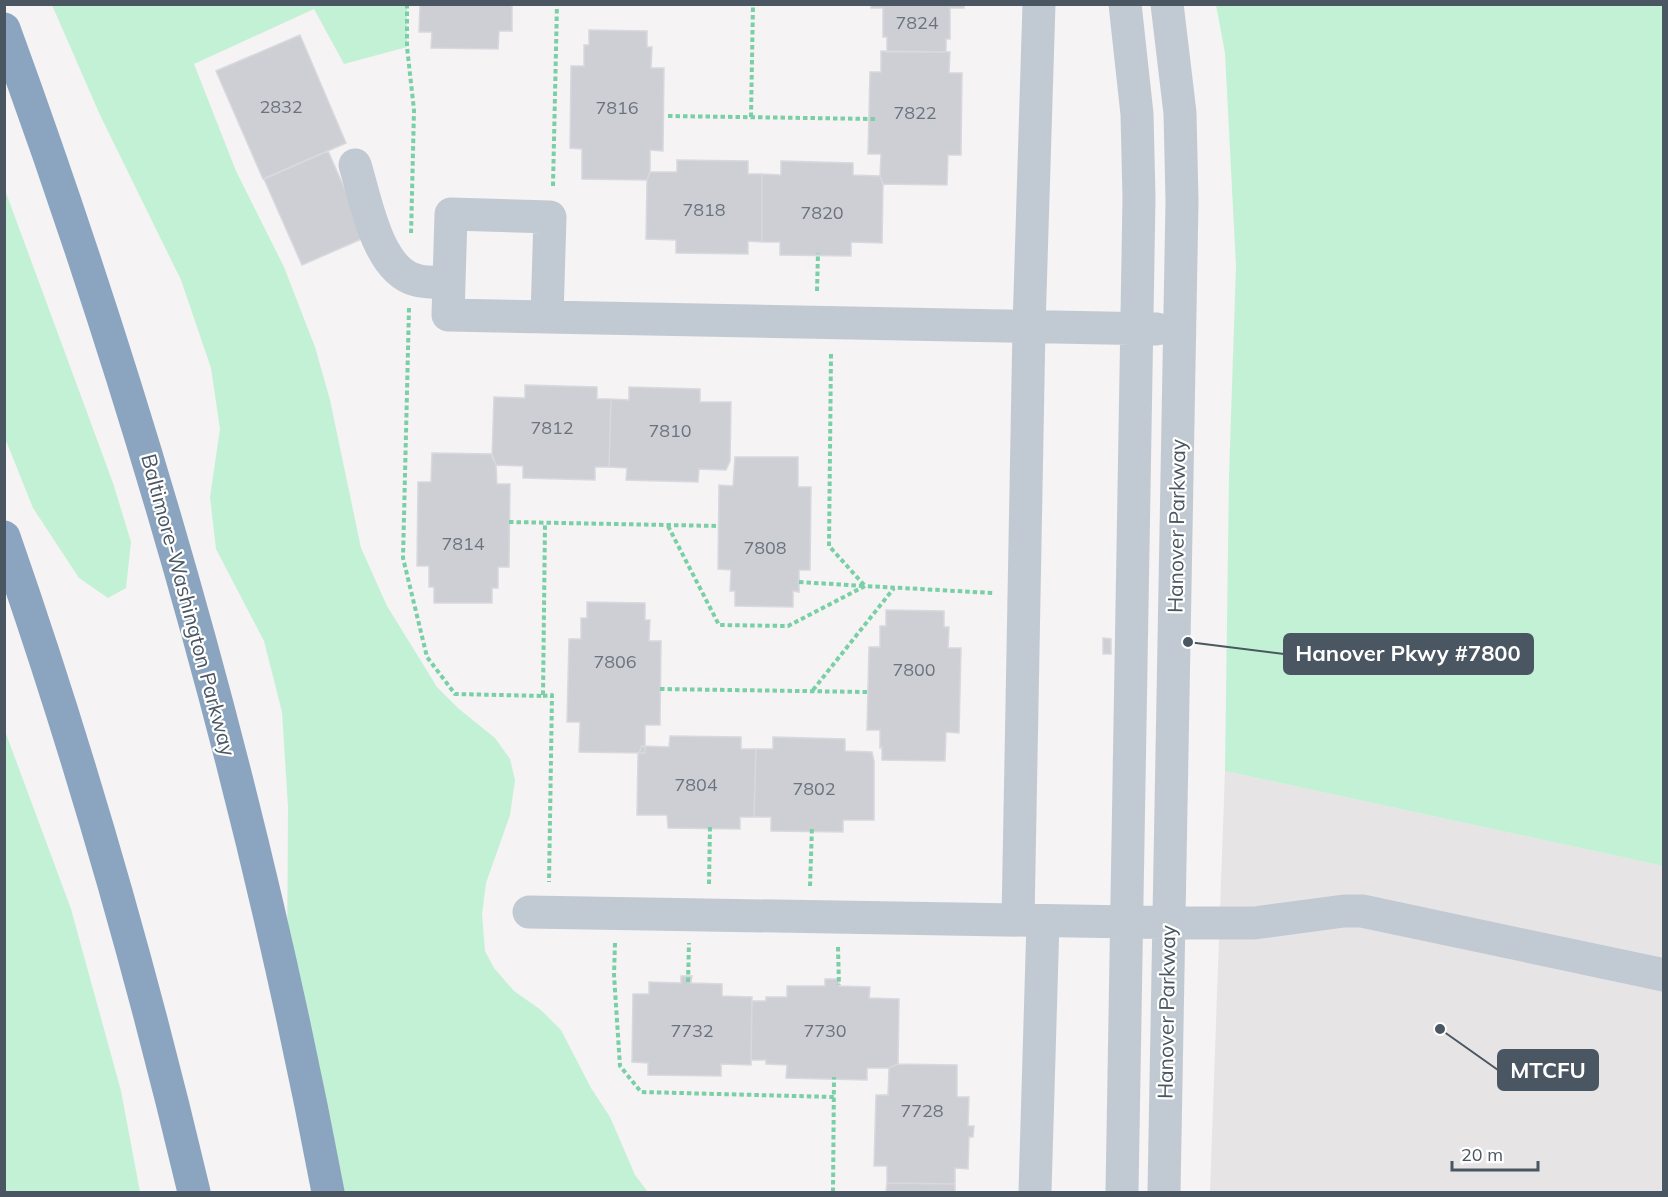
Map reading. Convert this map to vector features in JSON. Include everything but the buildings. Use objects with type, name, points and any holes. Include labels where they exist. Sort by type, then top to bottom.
[{"type":"highway","name":"Baltimore-Washington Parkway","points":[[4,29],[63,193],[136,419],[183,581],[225,735],[287,989],[328,1192]]},
{"type":"highway","points":[[4,537],[75,756],[133,955],[194,1192]]},
{"type":"street","points":[[1035,1192],[1024,594],[1039,4]]},
{"type":"street","name":"Hanover Parkway","points":[[1122,1192],[1139,198],[1137,114],[1125,4]]},
{"type":"street","name":"Hanover Parkway","points":[[1164,1192],[1182,201],[1180,113],[1167,4]]},
{"type":"street","points":[[355,165],[381,249],[400,273],[416,280],[449,283]]},
{"type":"street","points":[[547,317],[550,217],[452,214],[448,315],[1180,330]]},
{"type":"street","points":[[539,912],[1254,922],[1362,911],[1664,975]]},
{"type":"path","points":[[408,4],[407,47],[414,110],[403,558],[427,657],[455,694],[552,695],[539,912]]},
{"type":"path","points":[[550,217],[560,4]]},
{"type":"path","points":[[751,117],[753,4]]},
{"type":"path","points":[[668,116],[876,119]]},
{"type":"path","points":[[818,253],[824,322],[830,546],[865,586]]},
{"type":"path","points":[[510,522],[719,526]]},
{"type":"path","points":[[543,696],[545,523]]},
{"type":"path","points":[[668,526],[719,625],[788,626],[865,586]]},
{"type":"path","points":[[799,582],[1024,594]]},
{"type":"path","points":[[812,691],[894,588]]},
{"type":"path","points":[[660,688],[868,692]]},
{"type":"path","points":[[708,915],[710,825]]},
{"type":"path","points":[[812,827],[824,917],[839,985]]},
{"type":"path","points":[[617,914],[614,975],[620,1066],[640,1092],[834,1096]]},
{"type":"path","points":[[832,1192],[834,1077]]},
{"type":"shaded area","points":[[1225,771],[1663,866],[1663,1192],[1210,1192]]},
{"type":"green space","points":[[52,5],[407,5],[407,47],[344,64],[314,9],[194,64],[236,171],[284,267],[315,347],[330,400],[361,548],[387,606],[437,687],[459,709],[495,738],[510,759],[515,780],[510,815],[486,883],[482,914],[485,951],[494,968],[514,991],[541,1010],[561,1030],[591,1088],[610,1117],[635,1175],[648,1192],[328,1192],[287,989],[288,807],[282,712],[264,641],[216,549],[210,497],[220,429],[211,368],[181,280],[100,115]]},
{"type":"green space","points":[[1216,5],[1663,5],[1663,866],[1225,771],[1229,476],[1236,266],[1225,53]]},
{"type":"green space","points":[[5,190],[113,483],[131,542],[126,588],[108,598],[79,578],[33,508],[5,438]]},
{"type":"green space","points":[[5,731],[71,909],[121,1091],[140,1192],[5,1192]]},
{"type":"place","name":"Hanover Pkwy #7800","points":[[1188,642]]},
{"type":"place","name":"MTCFU","points":[[1440,1029]]}]
